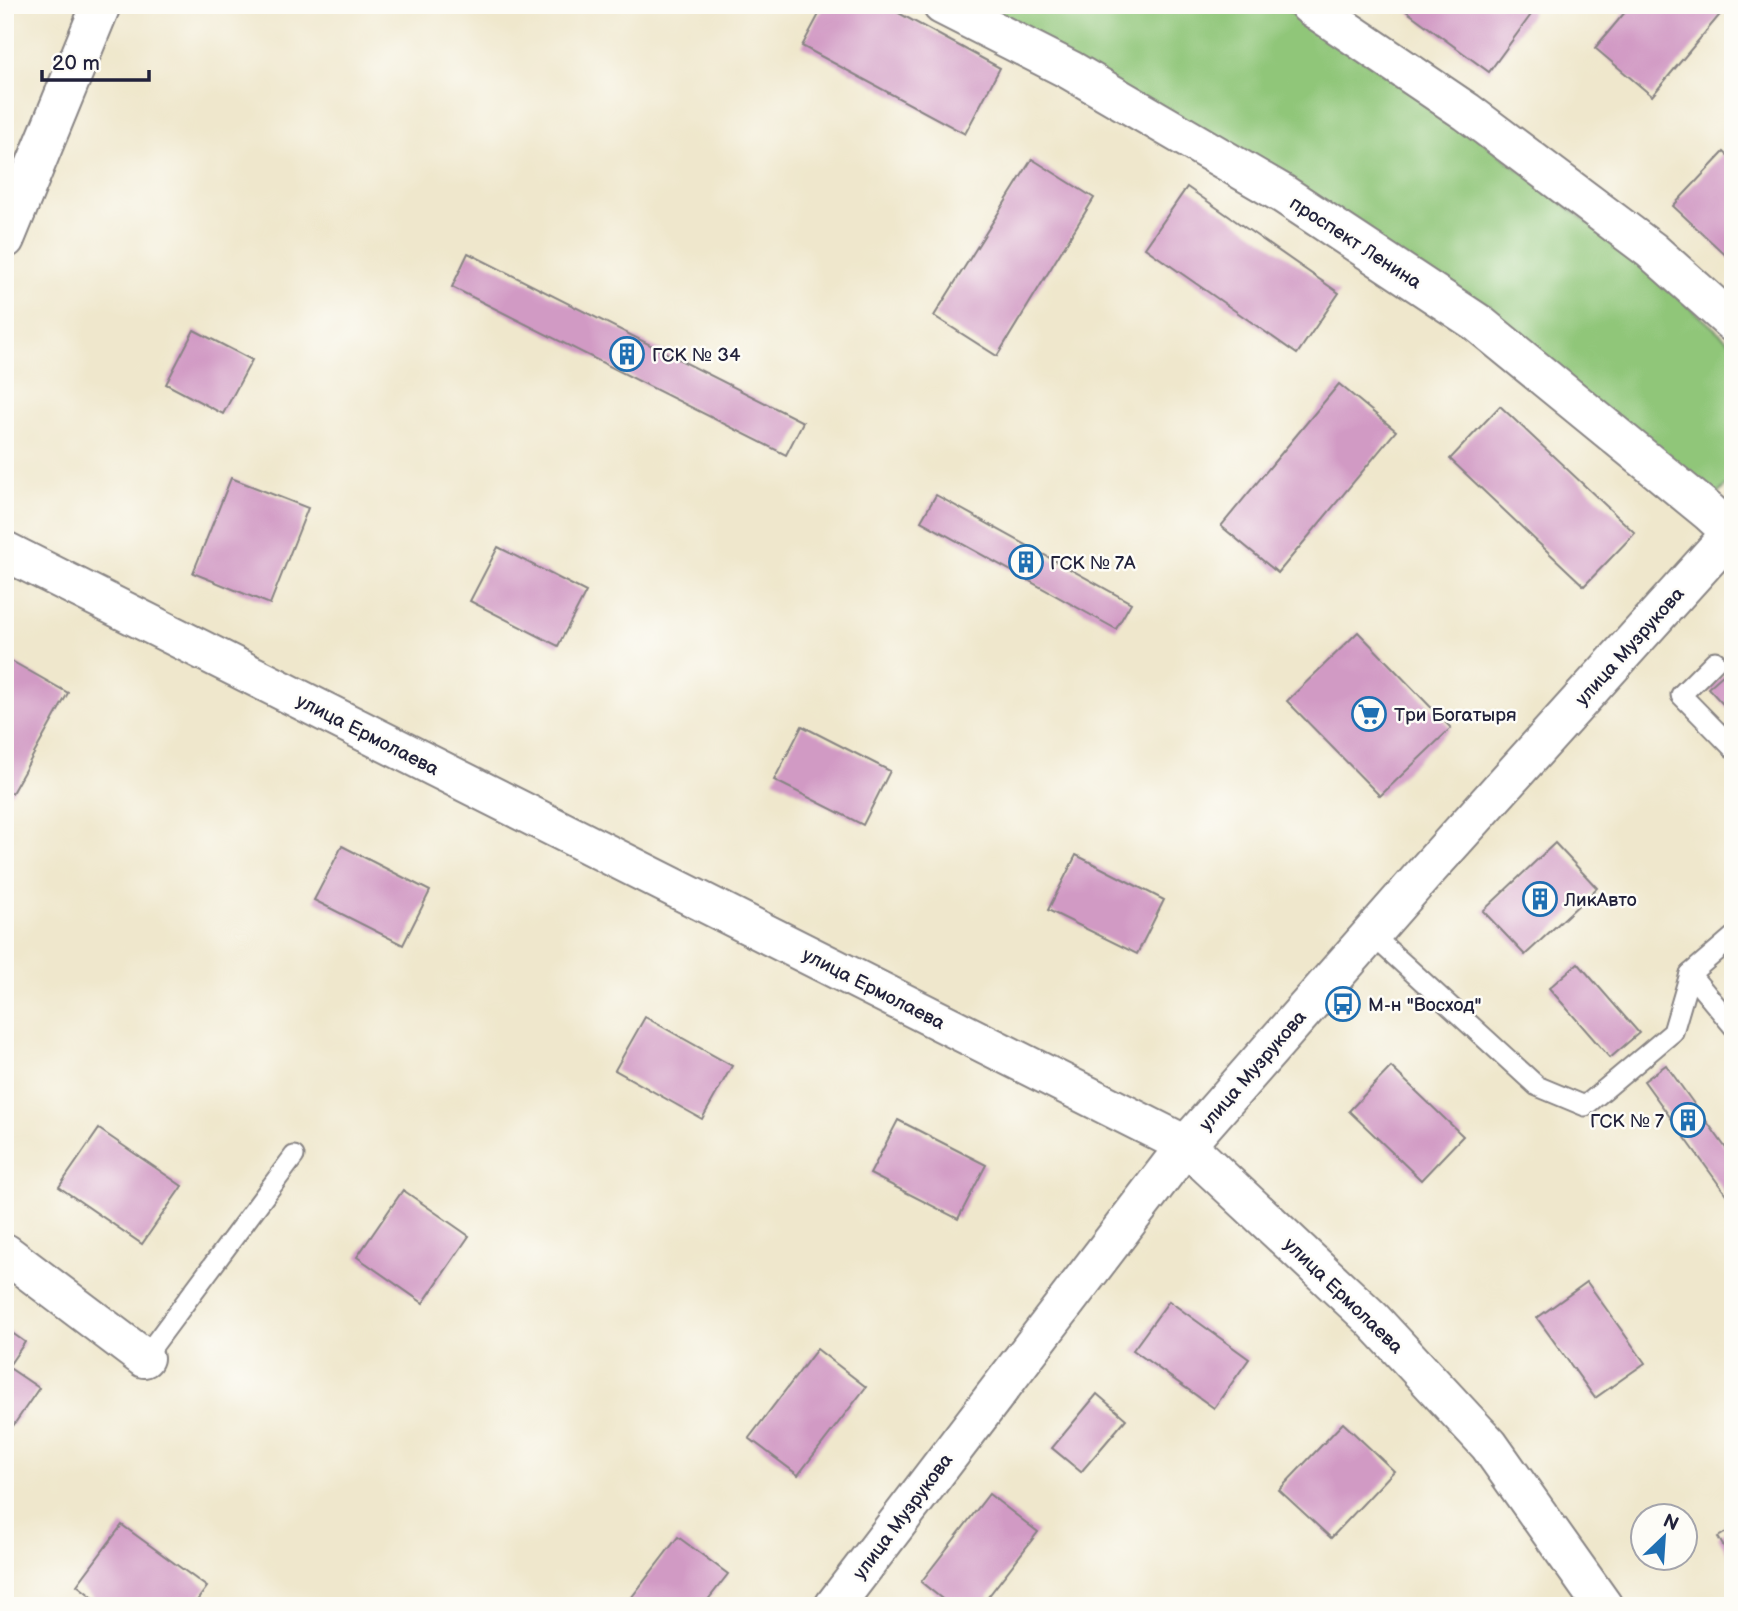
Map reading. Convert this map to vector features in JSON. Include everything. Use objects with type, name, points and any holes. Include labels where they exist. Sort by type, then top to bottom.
[{"type":"street","points":[[5,239],[101,5]]},
{"type":"street","name":"проспект Ленина","points":[[942,5],[1070,69],[1283,194],[1478,323],[1732,533]]},
{"type":"street","points":[[1309,5],[1478,120],[1651,250],[1733,323]]},
{"type":"street","name":"улица Музрукова","points":[[834,1606],[1186,1145],[1371,934],[1732,533]]},
{"type":"street","name":"улица Ермолаева","points":[[5,551],[1186,1145],[1372,1319],[1489,1445],[1603,1606]]},
{"type":"street","points":[[5,1253],[145,1358]]},
{"type":"lane","points":[[1715,661],[1681,695],[1733,748]]},
{"type":"lane","points":[[1371,934],[1537,1086],[1585,1106],[1673,1032],[1690,974],[1733,937]]},
{"type":"lane","points":[[1690,974],[1733,1026]]},
{"type":"lane","points":[[145,1358],[294,1156]]},
{"type":"green space","points":[[984,5],[1280,5],[1453,118],[1641,264],[1733,345],[1733,478],[1716,496]]},
{"type":"building","points":[[824,5],[884,5],[1000,68],[965,134],[802,46]]},
{"type":"building","points":[[1398,5],[1524,5],[1533,12],[1489,72]]},
{"type":"building","points":[[1631,5],[1728,5],[1652,96],[1595,48]]},
{"type":"building","points":[[1724,152],[1733,160],[1733,262],[1673,206]]},
{"type":"building","points":[[1032,159],[1094,198],[997,356],[934,316]]},
{"type":"building","points":[[1187,187],[1339,293],[1297,354],[1145,248]]},
{"type":"building","name":"ГСК № 34","points":[[468,253],[803,422],[786,455],[452,287]]},
{"type":"building","points":[[194,330],[252,360],[223,414],[166,384]]},
{"type":"building","points":[[1339,384],[1396,431],[1278,573],[1221,526]]},
{"type":"building","points":[[1500,406],[1635,533],[1584,586],[1450,459]]},
{"type":"building","points":[[231,478],[308,508],[270,604],[193,573]]},
{"type":"building","name":"ГСК № 7А","points":[[936,495],[1131,603],[1116,629],[921,521]]},
{"type":"building","points":[[498,547],[586,592],[558,646],[470,601]]},
{"type":"building","name":"Три Богатыря","points":[[1358,632],[1451,728],[1380,796],[1287,701]]},
{"type":"building","points":[[8,659],[68,693],[12,793],[5,790],[5,663]]},
{"type":"building","points":[[1733,666],[1733,715],[1708,688]]},
{"type":"building","points":[[802,726],[890,771],[863,825],[774,780]]},
{"type":"building","name":"ЛикАвто","points":[[1555,843],[1597,888],[1525,955],[1483,911]]},
{"type":"building","points":[[342,846],[430,891],[403,945],[314,900]]},
{"type":"building","points":[[1076,855],[1164,900],[1137,954],[1048,910]]},
{"type":"building","points":[[1578,963],[1639,1033],[1610,1058],[1549,988]]},
{"type":"building","points":[[645,1017],[732,1066],[702,1119],[615,1070]]},
{"type":"building","name":"ГСК № 7","points":[[1666,1065],[1733,1158],[1733,1204],[1644,1081]]},
{"type":"building","points":[[1391,1067],[1463,1136],[1421,1180],[1349,1111]]},
{"type":"building","points":[[898,1120],[986,1165],[958,1219],[870,1174]]},
{"type":"building","points":[[99,1129],[182,1186],[142,1244],[59,1187]]},
{"type":"building","points":[[403,1190],[469,1236],[423,1303],[357,1257]]},
{"type":"building","points":[[1587,1282],[1645,1363],[1595,1398],[1537,1318]]},
{"type":"building","points":[[1169,1301],[1249,1359],[1214,1408],[1133,1350]]},
{"type":"building","points":[[5,1328],[25,1342],[8,1367],[39,1388],[13,1426],[5,1421]]},
{"type":"building","points":[[817,1349],[866,1387],[798,1475],[749,1438]]},
{"type":"building","points":[[1097,1394],[1126,1419],[1081,1472],[1052,1448]]},
{"type":"building","points":[[1343,1423],[1394,1471],[1331,1538],[1279,1490]]},
{"type":"building","points":[[989,1494],[1038,1532],[981,1606],[951,1606],[921,1582]]},
{"type":"building","points":[[122,1525],[207,1587],[193,1606],[104,1606],[77,1585]]},
{"type":"building","points":[[1733,1528],[1733,1562],[1718,1537]]},
{"type":"building","points":[[678,1537],[728,1574],[703,1606],[625,1606]]},
{"type":"place","name":"ГСК № 34","points":[[627,354]]},
{"type":"place","name":"ГСК № 7А","points":[[1026,562]]},
{"type":"place","name":"Три Богатыря","points":[[1369,714]]},
{"type":"place","name":"ЛикАвто","points":[[1540,899]]},
{"type":"place","name":"М-н \"Восход\"","points":[[1343,1004]]},
{"type":"place","name":"ГСК № 7","points":[[1688,1120]]}]
